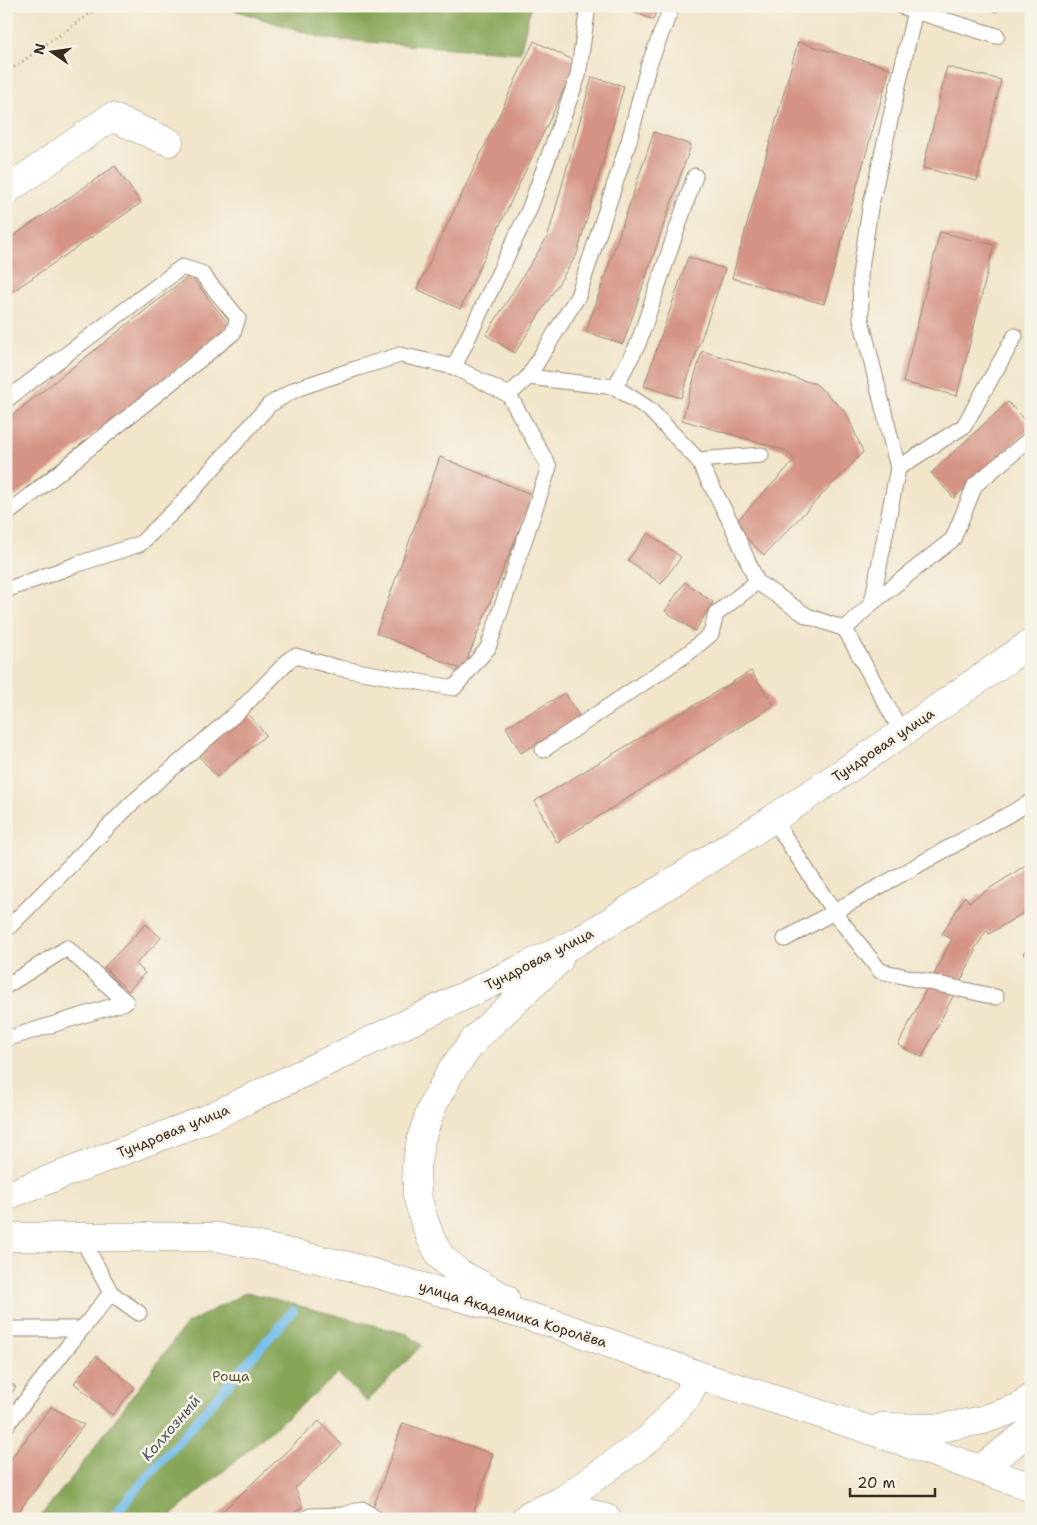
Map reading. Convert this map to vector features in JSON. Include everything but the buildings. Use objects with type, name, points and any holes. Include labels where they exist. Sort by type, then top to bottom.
[{"type":"main road","points":[[6,191],[111,117],[169,142]]},
{"type":"main road","name":"Тундровая улица","points":[[6,1196],[209,1118],[577,942],[773,819],[902,733],[1031,643]]},
{"type":"main road","points":[[556,1324],[459,1273],[441,1257],[431,1239],[423,1218],[417,1194],[416,1167],[422,1139],[432,1108],[451,1072],[475,1039],[577,942]]},
{"type":"main road","name":"улица Академика Королёва","points":[[6,1237],[218,1237],[348,1266],[556,1324],[698,1375],[861,1427],[1031,1487]]},
{"type":"main road","points":[[525,1519],[531,1514],[560,1502],[650,1438],[687,1397],[698,1375]]},
{"type":"main road","points":[[861,1427],[940,1428],[983,1420],[1020,1407],[1031,1398]]},
{"type":"main road","points":[[980,1469],[1031,1430]]},
{"type":"main road","points":[[560,1502],[608,1519]]},
{"type":"lane","points":[[454,367],[529,210],[578,76],[588,6]]},
{"type":"lane","points":[[508,395],[528,377],[578,296],[629,141],[648,67],[672,6]]},
{"type":"lane","points":[[900,6],[998,36]]},
{"type":"lane","points":[[872,603],[898,468],[861,320],[860,275],[870,208],[915,11]]},
{"type":"lane","points":[[615,387],[638,344],[695,176]]},
{"type":"lane","points":[[6,400],[182,267],[201,273],[238,318],[233,333],[6,514]]},
{"type":"lane","points":[[898,468],[964,426],[1015,336]]},
{"type":"lane","points":[[6,590],[140,544],[181,504],[269,405],[296,389],[400,355],[454,367],[508,395],[549,467],[488,648],[454,688],[339,668],[295,656],[291,658],[240,710],[131,804],[6,930]]},
{"type":"lane","points":[[528,377],[615,387],[649,409],[698,460],[730,521],[757,582],[807,616],[845,629],[902,733]]},
{"type":"lane","points":[[845,629],[872,603],[953,539],[975,485],[1031,438]]},
{"type":"lane","points":[[698,460],[761,455]]},
{"type":"lane","points":[[543,750],[687,654],[711,634],[716,614],[757,582]]},
{"type":"lane","points":[[785,939],[1031,802]]},
{"type":"lane","points":[[773,819],[834,912],[880,971],[996,997]]},
{"type":"lane","points":[[6,986],[67,948],[126,1002],[6,1038]]},
{"type":"lane","points":[[81,1237],[111,1293],[139,1313]]},
{"type":"lane","points":[[6,1426],[111,1293]]},
{"type":"lane","points":[[6,1329],[81,1329]]},
{"type":"lane","points":[[306,1519],[310,1516],[343,1515],[362,1509],[377,1519]]},
{"type":"path","points":[[6,73],[92,12],[95,6]]},
{"type":"green space","points":[[221,6],[531,6],[520,53],[326,39]]},
{"type":"green space","name":"Роща","points":[[247,1292],[407,1334],[422,1345],[367,1402],[338,1374],[167,1519],[38,1519],[73,1476],[186,1324]]},
{"type":"waterway","name":"Колхозный","points":[[110,1519],[293,1311]]}]
